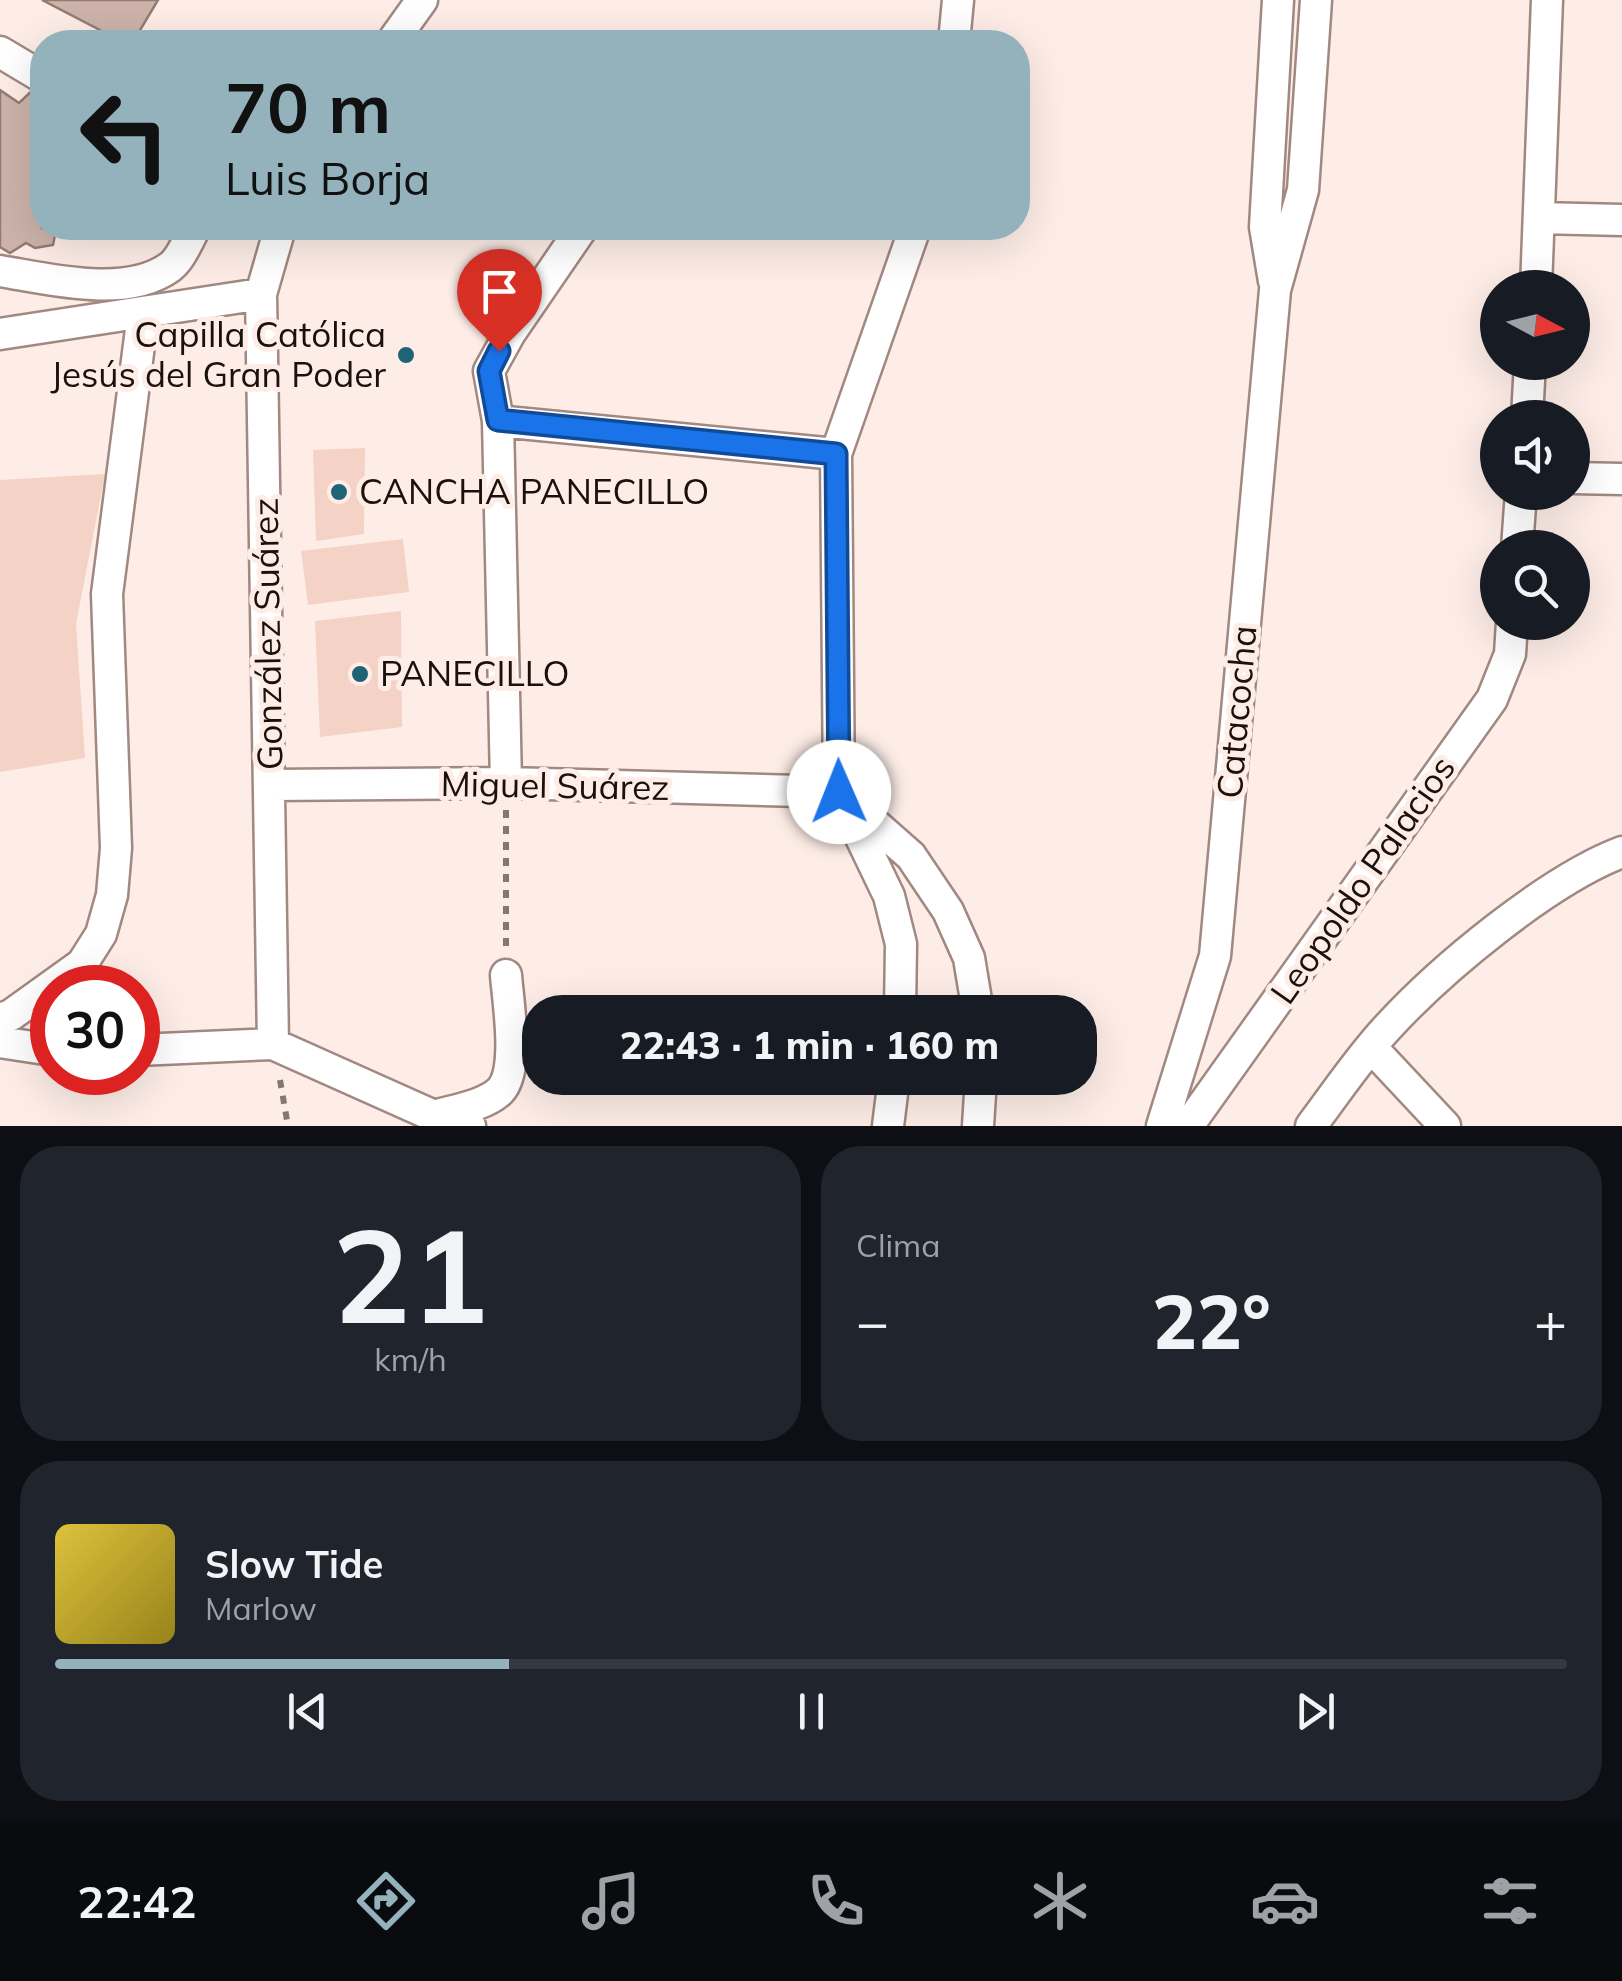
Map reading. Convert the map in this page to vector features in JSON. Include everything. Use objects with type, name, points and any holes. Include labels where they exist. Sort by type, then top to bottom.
[{"type":"street","points":[[401,30],[422,0]]},
{"type":"street","points":[[955,30],[958,0]]},
{"type":"street","name":"Catacocha","points":[[1276,290],[1265,227],[1278,0]]},
{"type":"street","name":"Catacocha","points":[[1162,1126],[1215,956],[1276,290],[1304,190],[1316,0]]},
{"type":"street","points":[[1537,270],[1547,0]]},
{"type":"street","points":[[0,52],[30,70]]},
{"type":"street","points":[[1539,218],[1622,220]]},
{"type":"street","points":[[0,271],[88,286],[151,278],[174,265],[189,240]]},
{"type":"street","name":"González Suárez","points":[[274,1044],[261,294],[277,240]]},
{"type":"street","points":[[506,784],[498,420],[489,371],[510,333],[574,240]]},
{"type":"street","points":[[900,995],[901,944],[889,896],[839,792],[836,454],[911,240]]},
{"type":"street","points":[[0,334],[261,294]]},
{"type":"street","points":[[0,1019],[82,964],[101,934],[112,894],[116,848],[107,594],[143,314]]},
{"type":"street","points":[[498,420],[836,454]]},
{"type":"street","points":[[1590,478],[1622,479]]},
{"type":"street","name":"Leopoldo Palacios","points":[[1188,1126],[1492,699],[1510,654],[1511,640]]},
{"type":"street","name":"Miguel Suárez","points":[[272,785],[506,784],[839,792]]},
{"type":"street","points":[[839,792],[911,856],[948,911],[969,958],[975,995]]},
{"type":"street","points":[[1311,1126],[1387,1027],[1473,948],[1550,891],[1622,852]]},
{"type":"street","points":[[434,1116],[484,1100],[500,1090],[509,1077],[506,975]]},
{"type":"street","points":[[0,1042],[30,1047]]},
{"type":"street","points":[[160,1049],[274,1044],[434,1116],[470,1126]]},
{"type":"street","points":[[1371,1047],[1445,1126]]},
{"type":"street","points":[[888,1126],[892,1095]]},
{"type":"street","points":[[978,1126],[981,1095]]},
{"type":"path","points":[[506,784],[506,975]]},
{"type":"path","points":[[274,1044],[288,1126]]},
{"type":"shaded area","name":"CANCHA PANECILLO","points":[[365,448],[364,534],[316,541],[313,450]]},
{"type":"shaded area","points":[[105,474],[76,624],[85,758],[0,772],[0,480]]},
{"type":"shaded area","name":"PANECILLO","points":[[403,539],[409,592],[308,605],[301,551]]},
{"type":"shaded area","name":"PANECILLO","points":[[401,611],[402,727],[320,737],[315,621]]},
{"type":"building","points":[[42,0],[158,0],[140,30],[100,30]]},
{"type":"building","points":[[0,90],[19,103],[30,93],[30,240],[54,240],[53,245],[35,248],[26,243],[10,253],[0,247]]},
{"type":"place","name":"Capilla Católica Jesús del Gran Poder","points":[[406,355]]},
{"type":"place","name":"CANCHA PANECILLO","points":[[339,492]]},
{"type":"place","name":"PANECILLO","points":[[360,674]]},
{"type":"route","points":[[499,351],[489,371],[498,420],[836,454],[839,792]]}]
